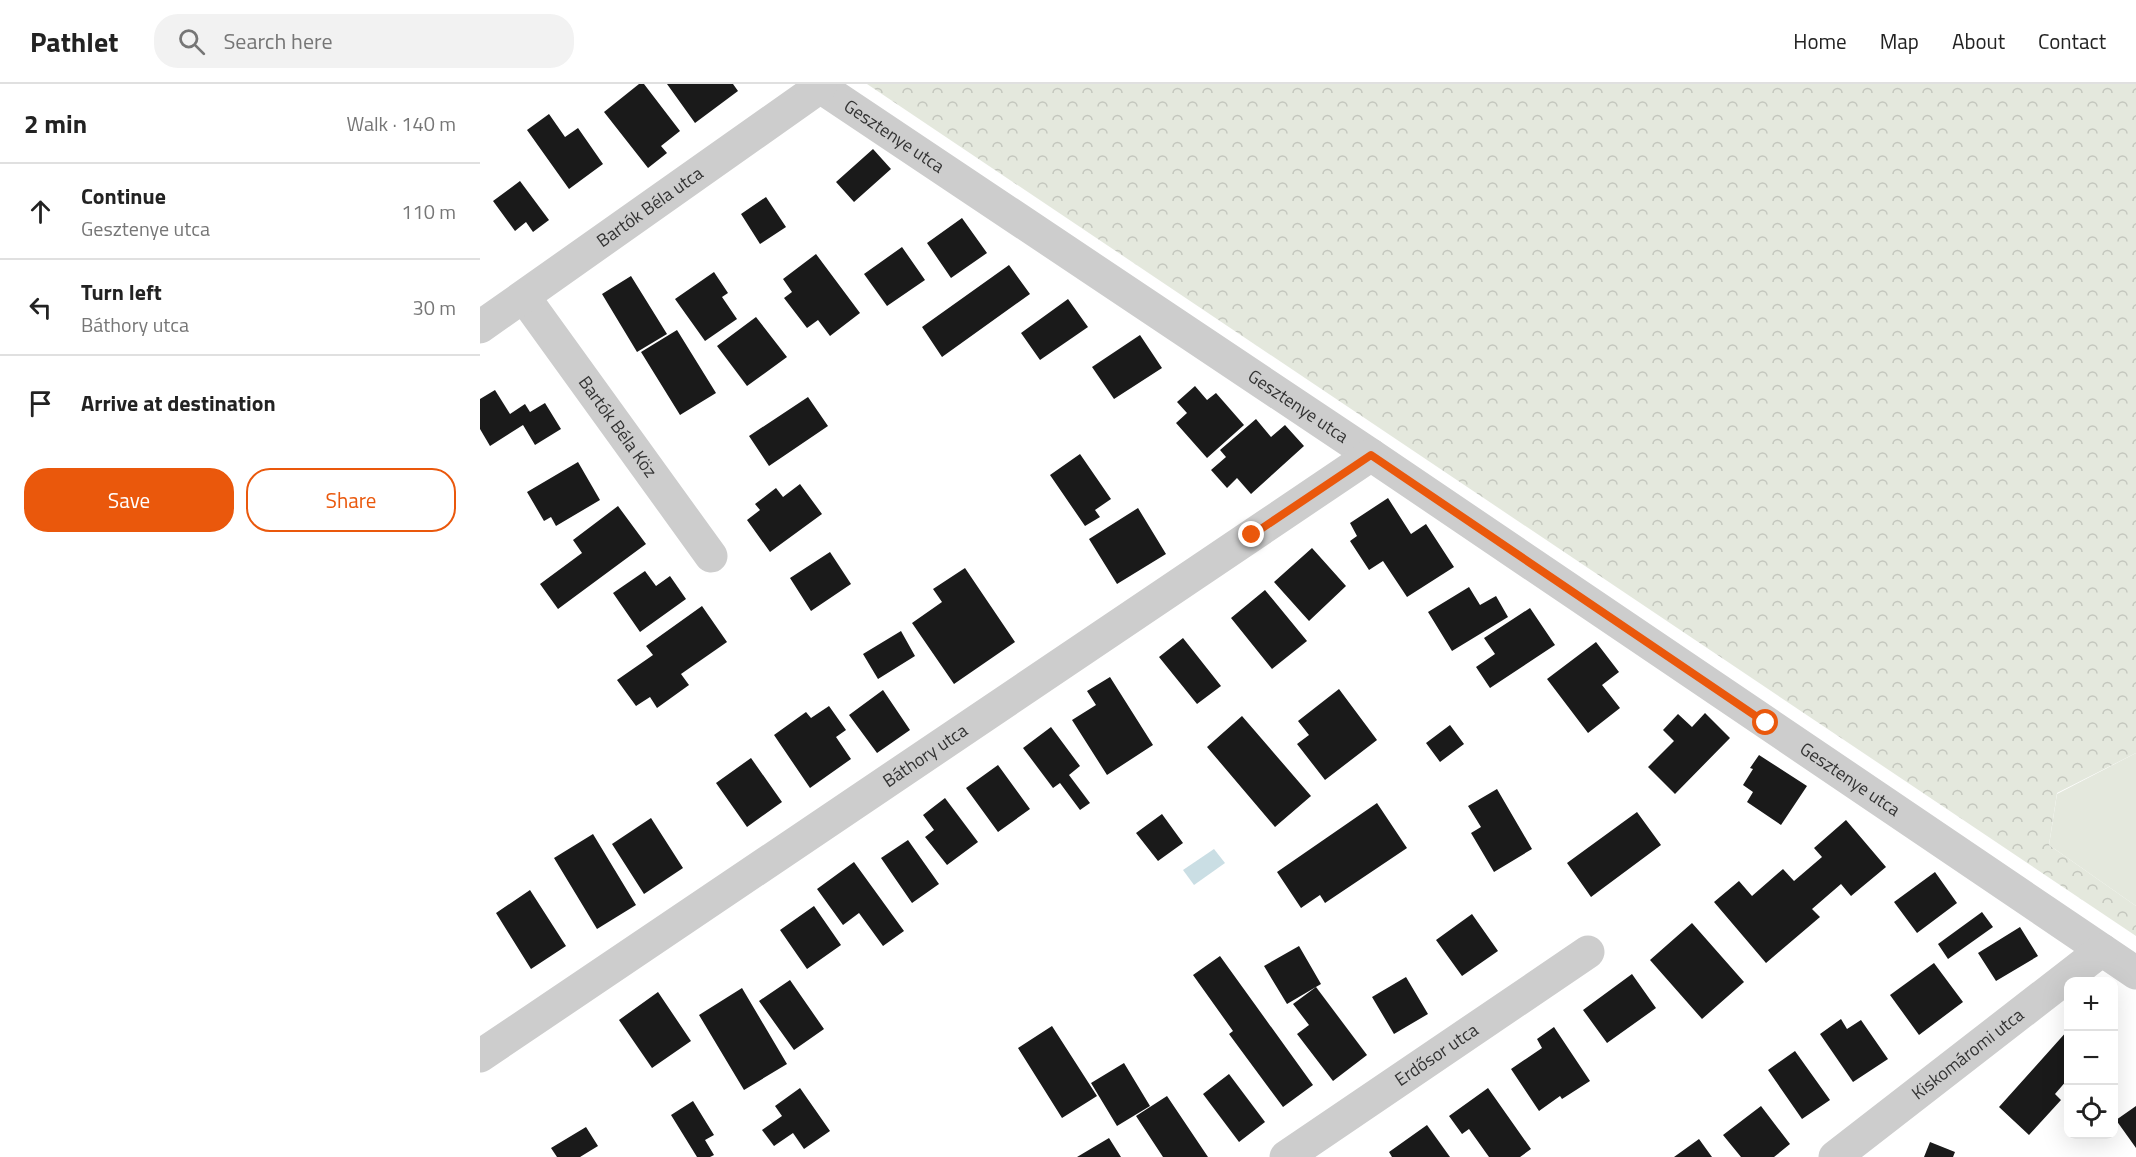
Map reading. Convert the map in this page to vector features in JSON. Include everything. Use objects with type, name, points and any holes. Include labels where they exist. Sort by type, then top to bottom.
[{"type":"street","name":"Bartók Béla utca","points":[[480,327],[818,86]]},
{"type":"street","name":"Gesztenye utca","points":[[818,86],[1371,455],[2136,973]]},
{"type":"street","name":"Bartók Béla Köz","points":[[524,297],[711,556]]},
{"type":"street","name":"Báthory utca","points":[[480,1056],[1371,455]]},
{"type":"street","name":"Kiskomáromi utca","points":[[1835,1157],[2102,950]]},
{"type":"street","name":"Erdősor utca","points":[[1286,1157],[1588,952]]},
{"type":"green space","points":[[867,84],[2136,84],[2136,753],[2057,793],[2049,845],[2136,906],[2136,936]]},
{"type":"green space","points":[[2136,753],[2136,906],[2049,845],[2057,794]]},
{"type":"shaded area","points":[[1214,849],[1225,863],[1194,885],[1183,870]]},
{"type":"building","points":[[639,84],[644,84],[680,131],[661,146],[667,153],[648,168],[604,112]]},
{"type":"building","points":[[667,84],[733,84],[738,91],[695,123]]},
{"type":"building","points":[[549,114],[565,137],[578,128],[603,164],[569,189],[527,130]]},
{"type":"building","points":[[873,149],[891,169],[854,202],[836,182]]},
{"type":"building","points":[[520,181],[549,220],[533,232],[526,222],[515,231],[493,201]]},
{"type":"building","points":[[766,197],[786,227],[760,244],[741,214]]},
{"type":"building","points":[[962,218],[987,253],[951,278],[927,243]]},
{"type":"building","points":[[902,247],[925,280],[887,306],[864,274]]},
{"type":"building","points":[[816,254],[860,313],[830,336],[818,320],[807,328],[784,298],[792,292],[783,279]]},
{"type":"building","points":[[1009,265],[1030,294],[942,357],[922,327]]},
{"type":"building","points":[[714,272],[728,293],[722,297],[737,319],[705,341],[675,299]]},
{"type":"building","points":[[631,276],[667,334],[637,352],[602,294]]},
{"type":"building","points":[[1068,299],[1088,327],[1040,360],[1021,333]]},
{"type":"building","points":[[756,317],[787,357],[747,386],[717,346]]},
{"type":"building","points":[[677,330],[716,393],[680,415],[641,352]]},
{"type":"building","points":[[1140,335],[1162,368],[1114,399],[1092,367]]},
{"type":"building","points":[[1195,386],[1207,400],[1216,393],[1244,425],[1207,458],[1176,423],[1187,413],[1177,402]]},
{"type":"building","points":[[495,390],[510,414],[525,404],[530,412],[545,403],[561,429],[535,445],[523,425],[490,446],[480,429],[480,399]]},
{"type":"building","points":[[808,397],[828,426],[769,466],[749,436]]},
{"type":"building","points":[[1256,419],[1271,437],[1285,425],[1304,446],[1251,494],[1237,478],[1227,488],[1211,470],[1226,457],[1220,450]]},
{"type":"building","points":[[1080,454],[1111,499],[1095,510],[1100,517],[1085,526],[1050,475]]},
{"type":"building","points":[[578,462],[600,500],[556,526],[551,517],[544,521],[527,492]]},
{"type":"building","points":[[800,484],[822,514],[770,552],[747,520],[760,510],[755,504],[776,488],[783,497]]},
{"type":"building","points":[[1388,498],[1411,534],[1426,524],[1454,567],[1407,597],[1383,561],[1369,570],[1350,541],[1357,536],[1350,523]]},
{"type":"building","points":[[618,506],[646,544],[558,609],[540,584],[582,553],[573,540]]},
{"type":"building","points":[[1138,508],[1166,554],[1117,584],[1089,539]]},
{"type":"building","points":[[1312,548],[1346,586],[1309,621],[1274,582]]},
{"type":"building","points":[[830,552],[851,584],[811,611],[790,578]]},
{"type":"building","points":[[965,568],[1015,642],[954,684],[912,623],[942,602],[933,589]]},
{"type":"building","points":[[645,571],[656,586],[670,576],[686,599],[640,632],[613,593]]},
{"type":"building","points":[[1469,587],[1480,605],[1496,596],[1508,617],[1452,651],[1428,612]]},
{"type":"building","points":[[1265,590],[1307,641],[1272,669],[1231,618]]},
{"type":"building","points":[[702,606],[727,642],[681,674],[689,685],[657,708],[650,697],[636,706],[617,680],[653,655],[646,646]]},
{"type":"building","points":[[1530,608],[1555,645],[1490,688],[1476,667],[1495,654],[1484,638]]},
{"type":"building","points":[[901,631],[915,656],[878,679],[863,654]]},
{"type":"building","points":[[1183,638],[1221,686],[1197,704],[1159,657]]},
{"type":"building","points":[[1596,642],[1619,672],[1602,685],[1620,708],[1588,733],[1547,679]]},
{"type":"building","points":[[1110,677],[1153,745],[1107,775],[1072,720],[1096,705],[1087,691]]},
{"type":"building","points":[[1339,689],[1377,740],[1325,780],[1297,744],[1309,735],[1298,721]]},
{"type":"building","points":[[883,690],[910,730],[877,753],[849,715]]},
{"type":"building","points":[[829,706],[846,730],[836,737],[851,759],[810,788],[774,735],[806,712],[811,718]]},
{"type":"building","points":[[1705,713],[1730,738],[1675,794],[1648,767],[1674,741],[1663,730],[1678,714],[1692,727]]},
{"type":"building","points":[[1242,716],[1311,796],[1275,827],[1207,747]]},
{"type":"building","points":[[1450,725],[1464,744],[1440,762],[1426,743]]},
{"type":"building","points":[[1051,727],[1080,766],[1069,775],[1090,803],[1080,810],[1060,783],[1053,788],[1023,748]]},
{"type":"building","points":[[1759,755],[1807,786],[1781,825],[1747,802],[1753,792],[1743,785],[1753,769],[1750,768]]},
{"type":"building","points":[[751,758],[782,802],[747,827],[716,783]]},
{"type":"building","points":[[998,765],[1030,809],[998,832],[966,788]]},
{"type":"building","points":[[1497,789],[1532,849],[1494,872],[1471,833],[1481,827],[1468,806]]},
{"type":"building","points":[[945,798],[978,842],[947,865],[925,837],[934,830],[923,815]]},
{"type":"building","points":[[1377,803],[1407,848],[1325,903],[1320,895],[1301,908],[1277,872]]},
{"type":"building","points":[[1637,812],[1661,845],[1591,897],[1567,863]]},
{"type":"building","points":[[1162,814],[1183,843],[1158,861],[1136,833]]},
{"type":"building","points":[[651,818],[683,868],[644,894],[612,844]]},
{"type":"building","points":[[1846,820],[1886,867],[1851,896],[1841,884],[1812,909],[1820,917],[1766,963],[1714,902],[1739,881],[1752,896],[1783,869],[1794,881],[1822,857],[1814,848]]},
{"type":"building","points":[[593,834],[636,905],[597,929],[554,858]]},
{"type":"building","points":[[908,840],[939,884],[912,903],[881,858]]},
{"type":"building","points":[[854,862],[904,931],[883,946],[859,913],[843,925],[817,889]]},
{"type":"building","points":[[1935,872],[1957,903],[1917,933],[1894,902]]},
{"type":"building","points":[[530,890],[566,946],[531,969],[496,913]]},
{"type":"building","points":[[814,906],[841,945],[807,969],[780,930]]},
{"type":"building","points":[[1982,912],[1993,927],[1948,959],[1938,944]]},
{"type":"building","points":[[1472,914],[1498,951],[1462,976],[1436,940]]},
{"type":"building","points":[[1692,923],[1744,982],[1702,1019],[1650,960]]},
{"type":"building","points":[[2020,927],[2038,956],[1996,981],[1978,953]]},
{"type":"building","points":[[1299,946],[1321,984],[1287,1004],[1264,966]]},
{"type":"building","points":[[1220,956],[1313,1085],[1283,1107],[1229,1034],[1233,1031],[1193,975]]},
{"type":"building","points":[[1934,963],[1963,1002],[1919,1035],[1890,995]]},
{"type":"building","points":[[1632,974],[1656,1008],[1607,1043],[1583,1010]]},
{"type":"building","points":[[1406,977],[1428,1014],[1394,1034],[1372,997]]},
{"type":"building","points":[[790,980],[824,1029],[794,1050],[759,1001]]},
{"type":"building","points":[[1316,987],[1367,1055],[1333,1081],[1297,1034],[1309,1025],[1293,1004]]},
{"type":"building","points":[[742,988],[787,1064],[744,1090],[699,1015]]},
{"type":"building","points":[[658,992],[691,1041],[652,1068],[619,1020]]},
{"type":"building","points":[[1841,1019],[1847,1029],[1861,1020],[1888,1059],[1853,1082],[1820,1034]]},
{"type":"building","points":[[1052,1026],[1097,1096],[1062,1118],[1018,1048]]},
{"type":"building","points":[[1554,1027],[1590,1081],[1562,1099],[1560,1096],[1539,1111],[1511,1069],[1542,1048],[1537,1039]]},
{"type":"building","points":[[2064,1034],[2064,1084],[2055,1094],[2061,1100],[2029,1135],[1999,1107]]},
{"type":"building","points":[[1795,1051],[1830,1100],[1802,1119],[1768,1070]]},
{"type":"building","points":[[1124,1063],[1150,1106],[1117,1126],[1091,1083]]},
{"type":"building","points":[[1229,1074],[1265,1122],[1239,1142],[1203,1094]]},
{"type":"building","points":[[800,1088],[830,1131],[804,1149],[793,1133],[774,1146],[762,1130],[782,1116],[775,1106]]},
{"type":"building","points":[[1488,1088],[1531,1149],[1520,1157],[1489,1157],[1469,1129],[1462,1134],[1449,1116]]},
{"type":"building","points":[[1167,1096],[1208,1157],[1163,1157],[1136,1116]]},
{"type":"building","points":[[693,1101],[714,1135],[705,1140],[714,1155],[710,1157],[697,1157],[671,1115]]},
{"type":"building","points":[[1761,1106],[1790,1144],[1774,1157],[1741,1157],[1723,1135]]},
{"type":"building","points":[[2136,1106],[2136,1148],[2118,1123],[2118,1119]]},
{"type":"building","points":[[1427,1125],[1450,1157],[1392,1157],[1389,1152]]},
{"type":"building","points":[[586,1127],[598,1146],[580,1157],[557,1157],[551,1148]]},
{"type":"building","points":[[1109,1138],[1121,1157],[1077,1157]]},
{"type":"building","points":[[1699,1139],[1712,1157],[1674,1157]]},
{"type":"building","points":[[1930,1142],[1955,1152],[1953,1157],[1924,1157]]},
{"type":"route","points":[[1252,535],[1371,455],[1766,723]]}]
